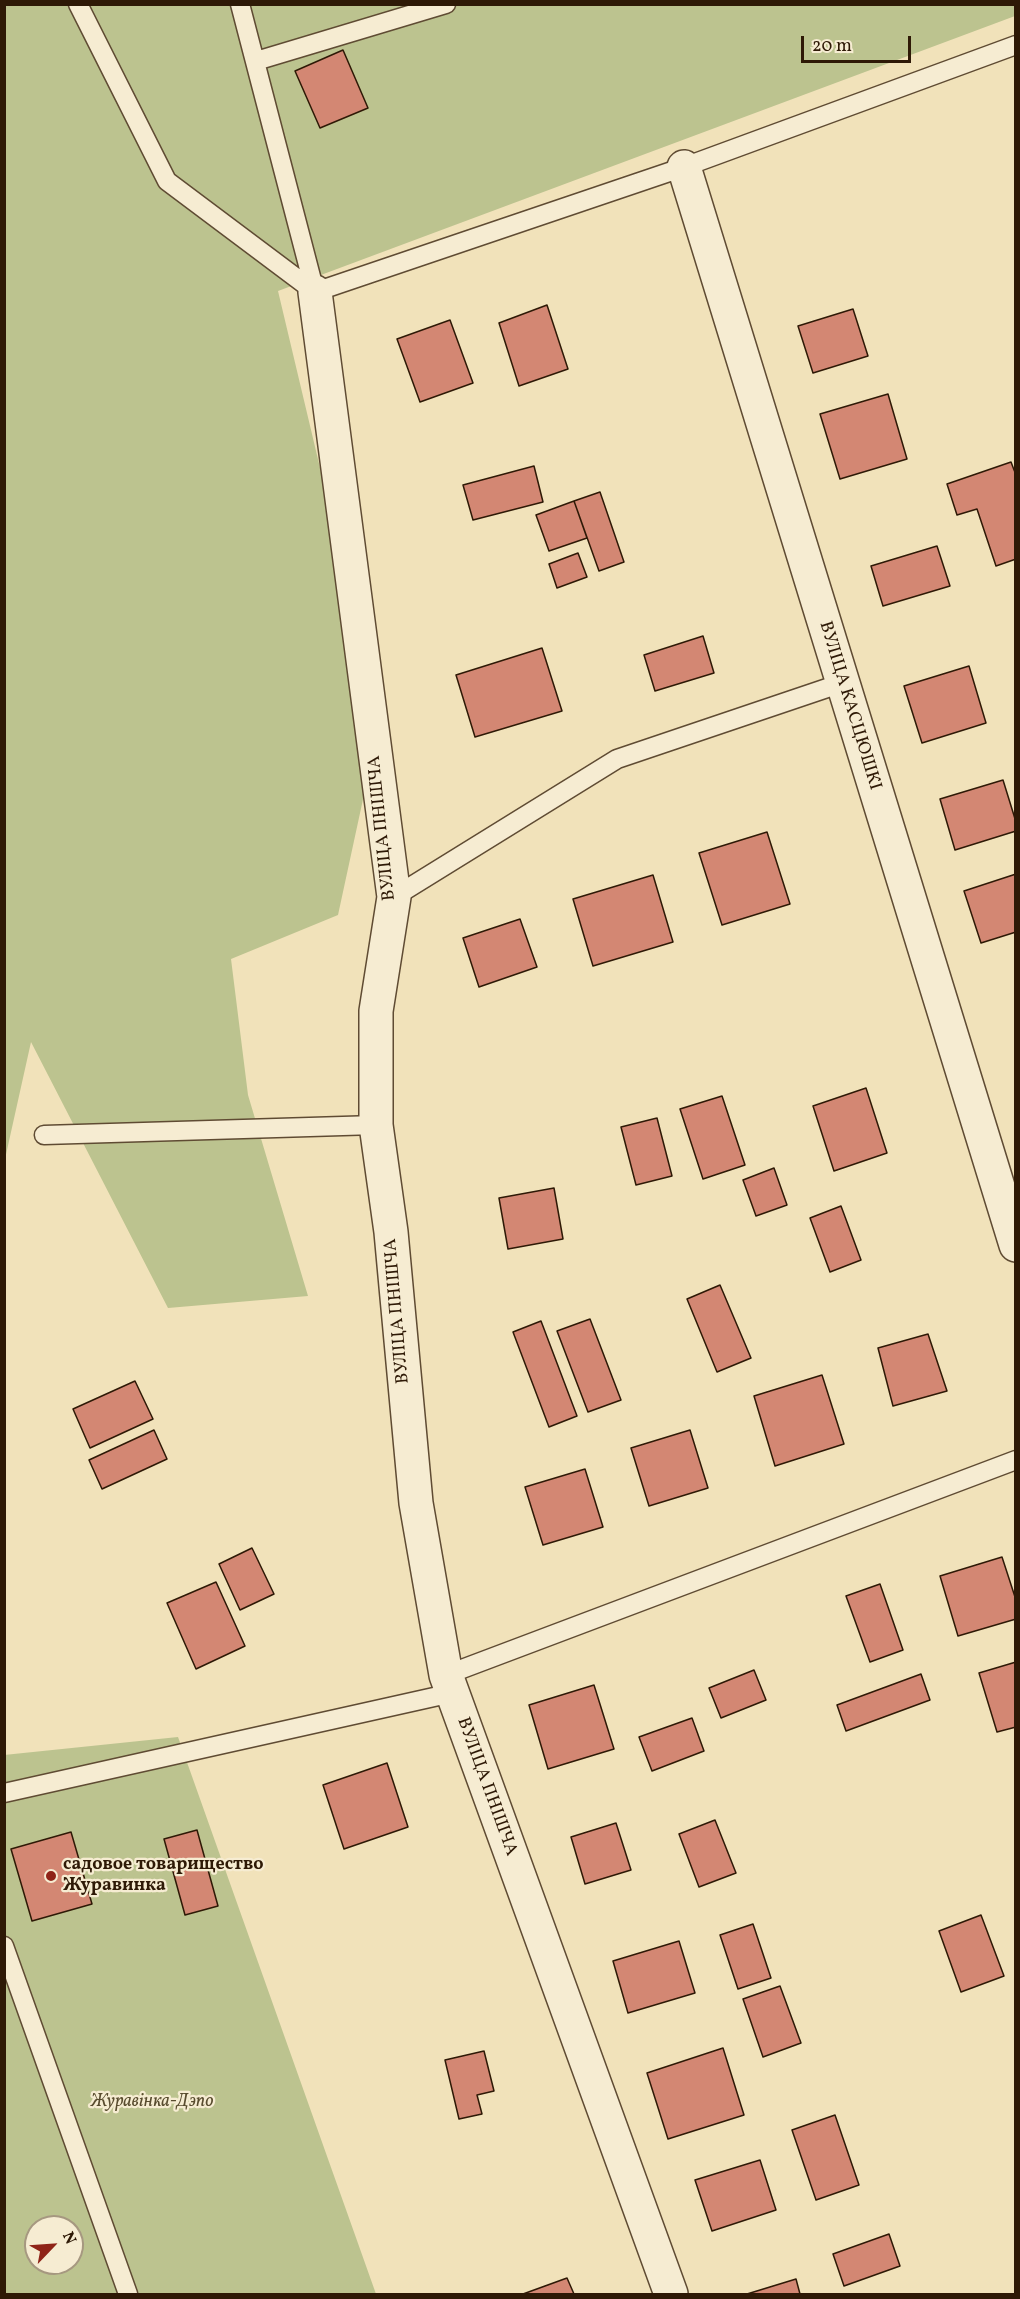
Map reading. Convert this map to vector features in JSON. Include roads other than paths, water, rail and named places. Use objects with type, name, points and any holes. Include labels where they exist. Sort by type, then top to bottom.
[{"type":"street","name":"ВУЛІЦА КАСЦЮШКІ","points":[[684,167],[1016,1245]]},
{"type":"street","name":"ВУЛІЦА ПНІШЧА","points":[[315,292],[394,897],[376,1011],[376,1125],[391,1232],[416,1503],[448,1684],[671,2295]]},
{"type":"lane","points":[[78,4],[167,181],[315,292]]},
{"type":"lane","points":[[240,4],[315,292]]},
{"type":"lane","points":[[256,61],[446,4]]},
{"type":"lane","points":[[315,292],[684,167],[1016,45]]},
{"type":"lane","points":[[394,897],[617,759],[842,683]]},
{"type":"lane","points":[[44,1134],[376,1125]]},
{"type":"lane","points":[[4,1793],[448,1684],[1016,1460]]},
{"type":"lane","points":[[4,1946],[128,2295]]},
{"type":"place","name":"садовое товарищество Журавинка","points":[[51,1876]]},
{"type":"park label","name":"Журавінка-Дэпо","points":[[152,2103]]}]
